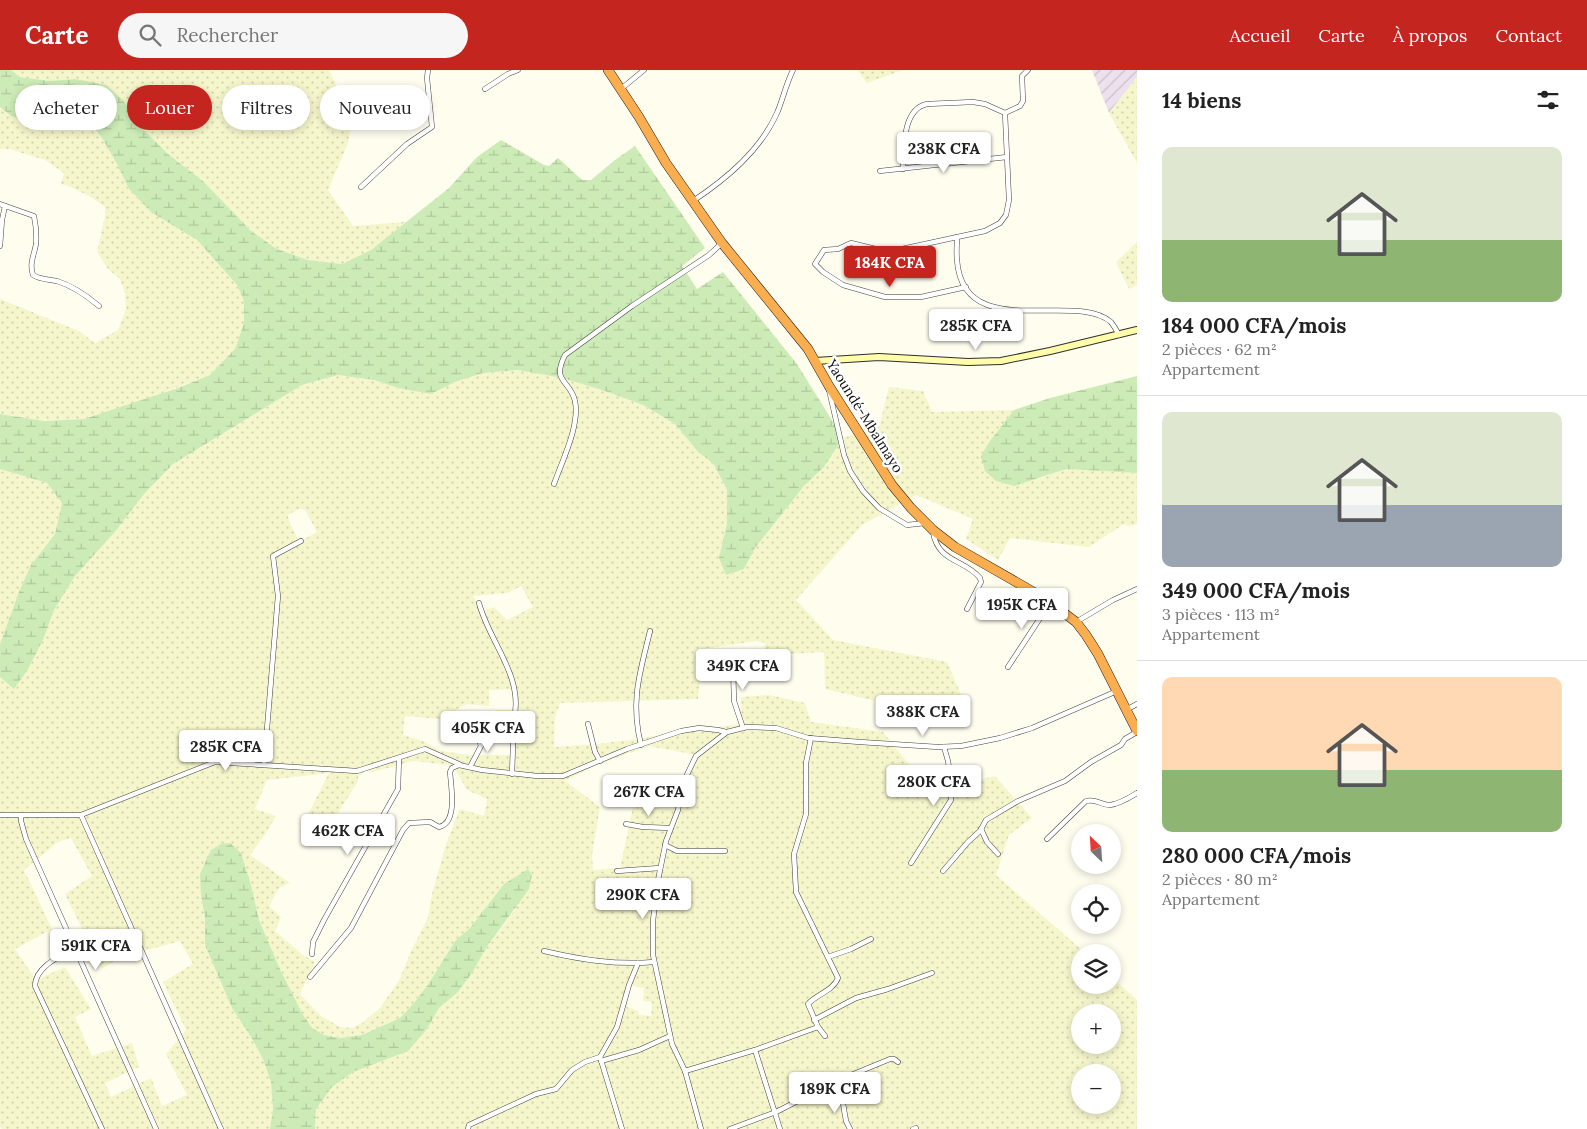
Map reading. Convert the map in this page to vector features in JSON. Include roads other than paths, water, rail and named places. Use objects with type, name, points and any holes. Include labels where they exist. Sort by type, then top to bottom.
[{"type":"highway","name":"Yaoundé-Mbalmayo","points":[[608,70],[666,163],[722,243],[800,338],[892,486],[925,523],[955,547],[1050,602],[1076,622],[1098,654],[1137,732]]},
{"type":"main road","points":[[815,361],[879,357],[968,362],[1001,361],[1027,357],[1137,330]]},
{"type":"street","points":[[361,187],[407,144],[432,127],[427,78],[428,70]]},
{"type":"street","points":[[485,89],[508,74],[518,70]]},
{"type":"street","points":[[621,89],[644,70]]},
{"type":"street","points":[[693,201],[731,174],[764,135],[776,115],[792,70]]},
{"type":"street","points":[[903,169],[909,122],[911,116],[920,106],[974,102],[985,104],[1005,113],[1020,106],[1023,101],[1021,81],[1022,76],[1028,70]]},
{"type":"street","points":[[966,287],[921,297],[885,297],[843,285],[823,272],[816,264],[824,250],[849,244],[888,252],[990,229],[1000,223],[1006,216],[1009,200],[1005,113]]},
{"type":"street","points":[[880,171],[1007,157]]},
{"type":"street","points":[[0,246],[3,205],[34,216],[37,227],[36,244],[31,262],[34,275],[40,279],[54,281],[71,287],[99,306]]},
{"type":"street","points":[[957,237],[959,272],[966,287],[976,297],[999,308],[1017,311],[1070,312],[1096,315],[1111,322],[1119,335]]},
{"type":"street","points":[[554,484],[576,422],[575,401],[571,392],[562,381],[560,372],[560,365],[565,355],[722,243]]},
{"type":"street","points":[[829,386],[830,398],[844,455],[850,471],[863,491],[879,508],[908,525],[925,523]]},
{"type":"street","points":[[933,530],[936,546],[980,578],[981,582],[967,609]]},
{"type":"street","points":[[264,765],[278,596],[273,556],[301,541]]},
{"type":"street","points":[[1076,622],[1113,600],[1137,589]]},
{"type":"street","points":[[1008,667],[1050,602]]},
{"type":"street","points":[[480,603],[485,623],[511,674],[516,712],[512,774]]},
{"type":"street","points":[[641,745],[638,732],[636,698],[638,679],[650,631]]},
{"type":"street","points":[[731,659],[733,665],[734,701],[743,728]]},
{"type":"street","points":[[0,815],[81,816],[215,762],[357,771],[425,749],[470,768],[554,777],[573,773],[600,760],[681,731],[699,728],[718,730],[725,733],[743,728],[776,728],[811,738],[944,747],[1000,738],[1032,728],[1117,691]]},
{"type":"street","points":[[1126,710],[1137,704]]},
{"type":"street","points":[[588,724],[595,752],[600,760]]},
{"type":"street","points":[[702,1129],[685,1070],[670,1036],[654,962],[653,921],[660,868],[665,845],[678,810],[682,785],[696,756],[727,732]]},
{"type":"street","points":[[943,871],[981,829],[986,820],[1018,801],[1065,781],[1091,762],[1121,745],[1126,739],[1137,732]]},
{"type":"street","points":[[470,768],[481,746],[478,737]]},
{"type":"street","points":[[811,738],[806,763],[806,814],[794,854],[796,892],[838,978],[836,983],[808,1004],[818,1028],[825,1036]]},
{"type":"street","points":[[910,863],[951,800],[952,785],[944,747]]},
{"type":"street","points":[[312,954],[312,942],[398,789],[399,758]]},
{"type":"street","points":[[310,976],[351,928],[403,830],[409,823],[430,822],[440,827],[449,822],[452,812],[450,772],[452,768],[459,764]]},
{"type":"street","points":[[1047,838],[1086,801],[1093,800],[1110,805],[1137,793]]},
{"type":"street","points":[[22,815],[21,821],[26,839],[156,1129]]},
{"type":"street","points":[[81,816],[222,1129]]},
{"type":"street","points":[[626,824],[671,828]]},
{"type":"street","points":[[981,829],[987,842],[998,854]]},
{"type":"street","points":[[665,845],[678,851],[725,851]]},
{"type":"street","points":[[617,871],[660,868]]},
{"type":"street","points":[[828,958],[871,939]]},
{"type":"street","points":[[75,948],[44,968],[36,978],[35,986],[102,1129]]},
{"type":"street","points":[[544,950],[600,962],[654,962]]},
{"type":"street","points":[[622,1129],[600,1059],[617,1027],[629,985],[638,963]]},
{"type":"street","points":[[814,1020],[856,998],[932,973]]},
{"type":"street","points":[[685,1070],[755,1050],[818,1028]]},
{"type":"street","points":[[468,1129],[469,1125],[520,1101],[536,1094],[556,1089],[572,1070],[585,1062],[639,1050],[670,1036]]},
{"type":"street","points":[[755,1050],[780,1129]]},
{"type":"street","points":[[730,1129],[776,1112],[838,1080],[890,1059],[898,1062]]},
{"type":"street","points":[[838,1080],[846,1121],[850,1129]]}]
